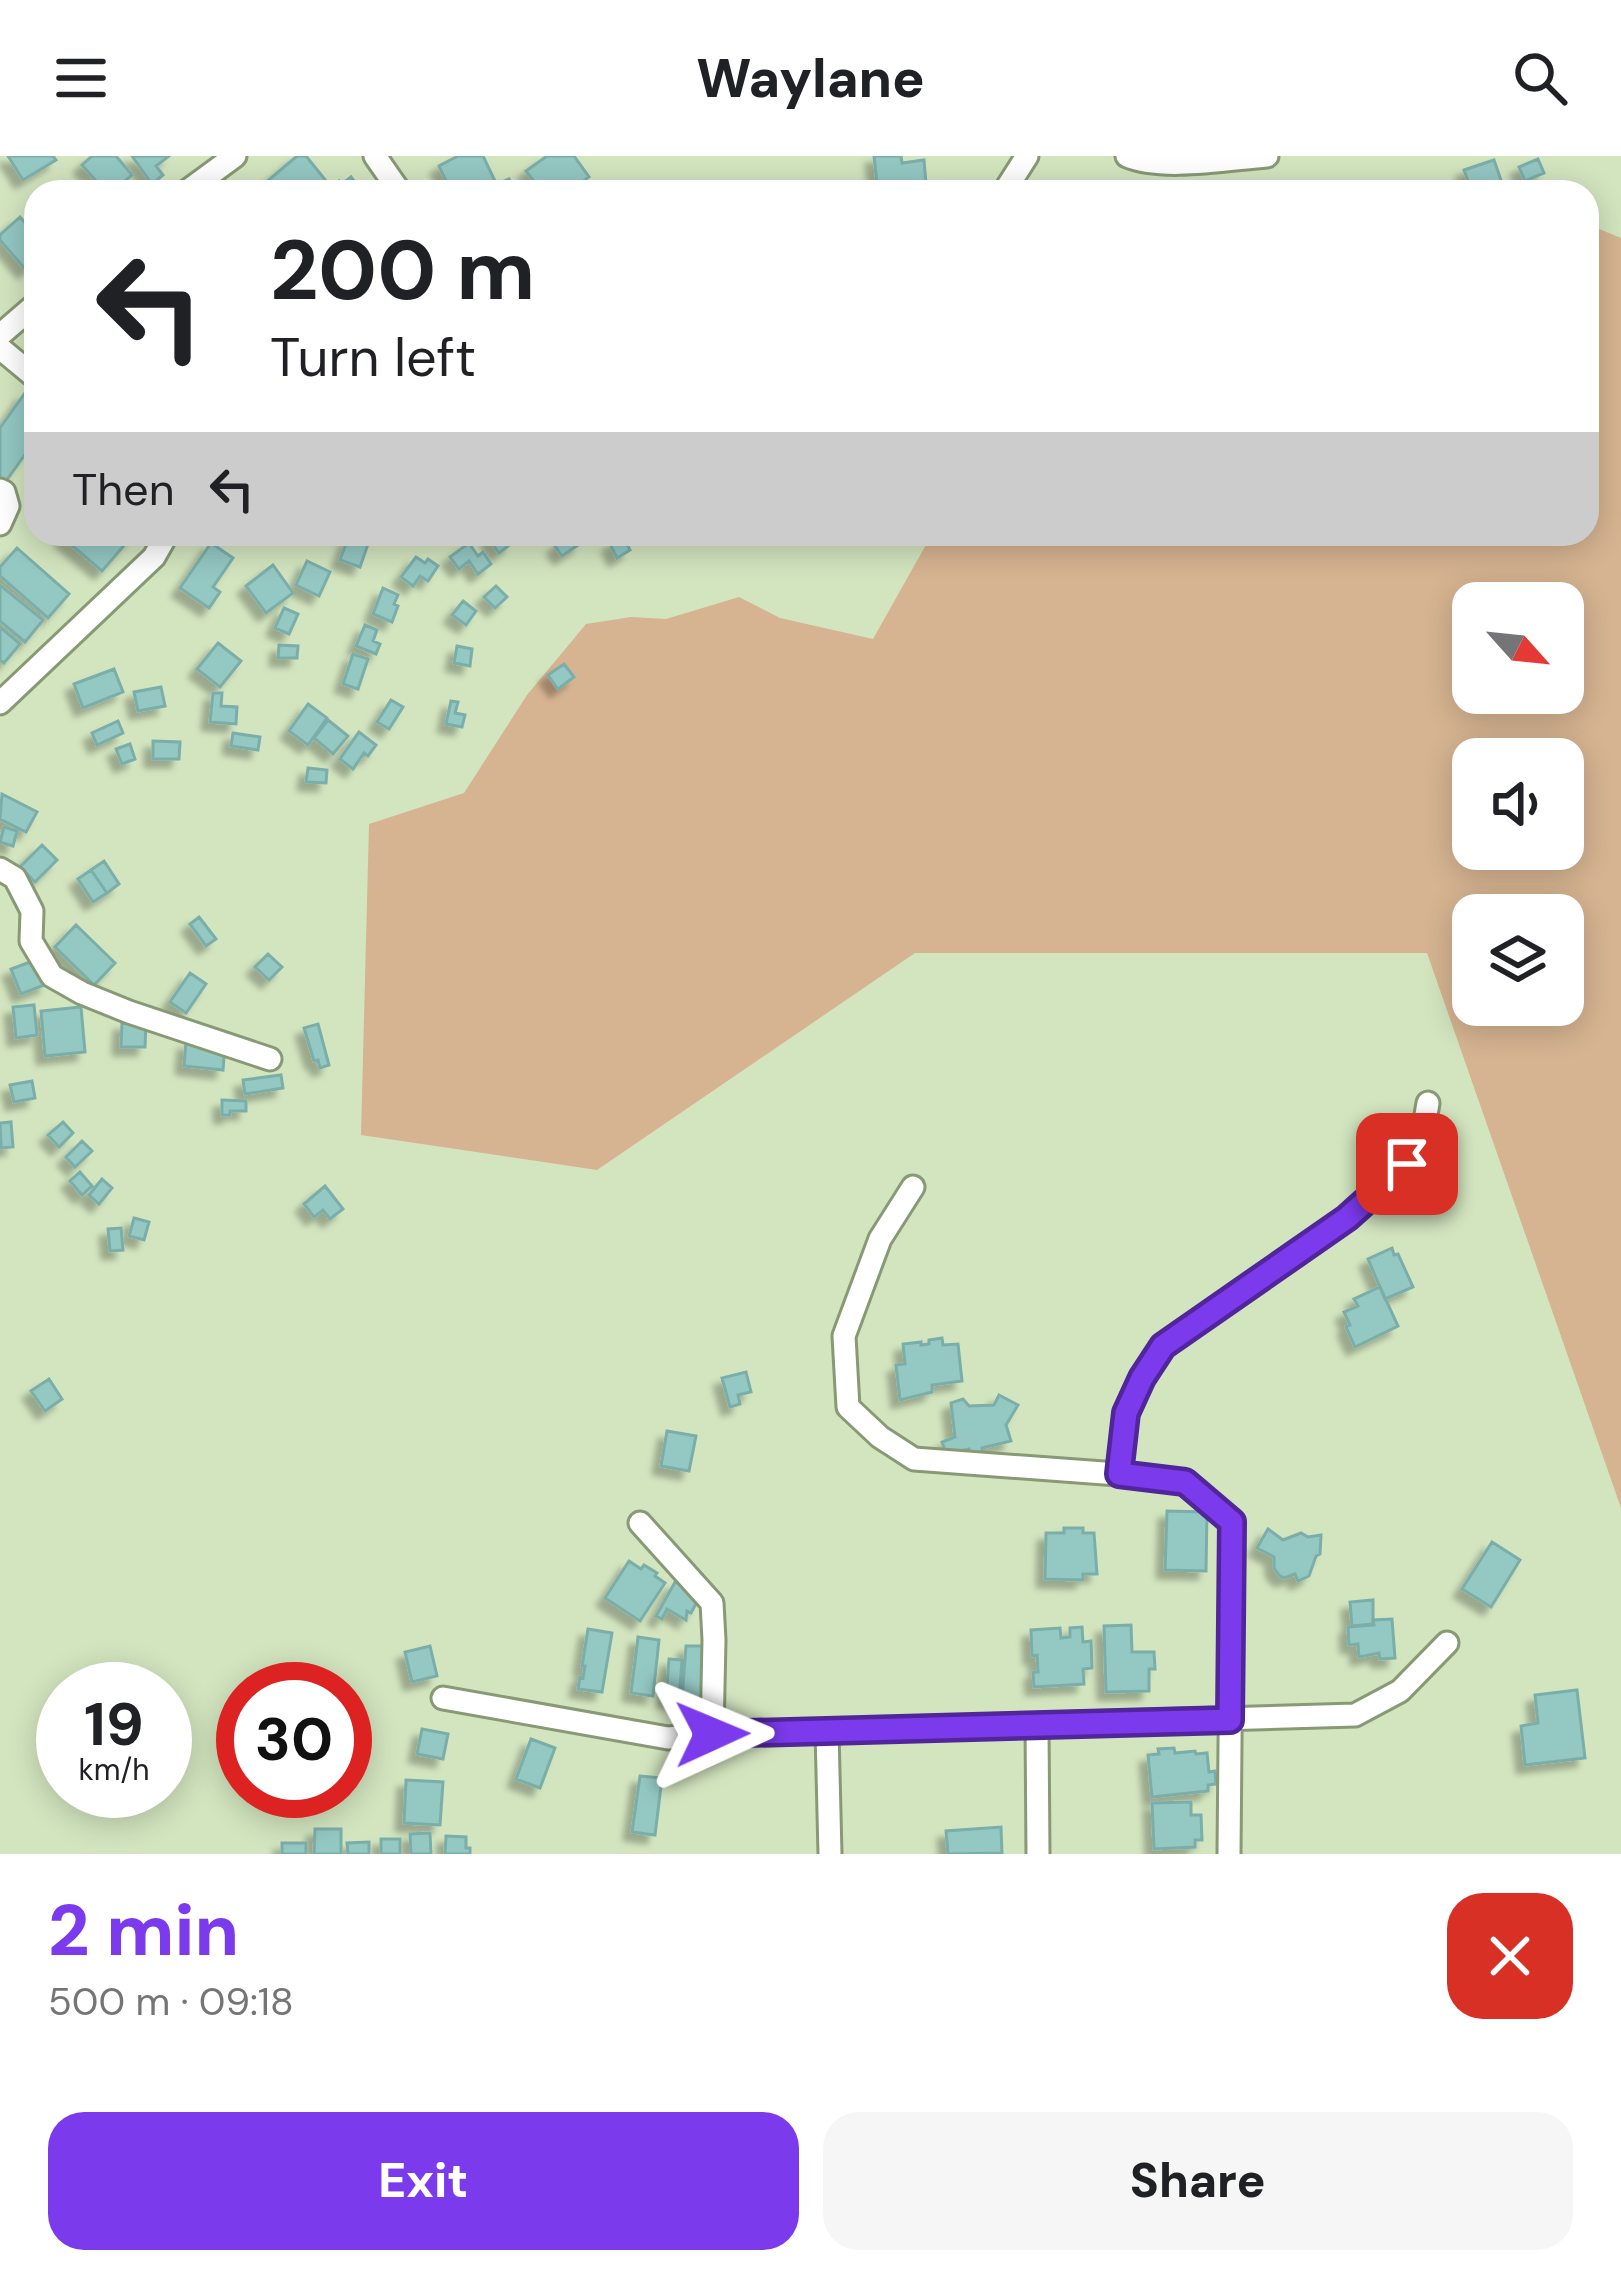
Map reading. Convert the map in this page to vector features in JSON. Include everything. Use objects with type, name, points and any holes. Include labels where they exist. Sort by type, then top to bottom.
[{"type":"street","points":[[202,180],[235,156]]},
{"type":"street","points":[[1127,156],[1157,163],[1267,156]]},
{"type":"street","points":[[0,335],[24,314]]},
{"type":"street","points":[[0,348],[24,368]]},
{"type":"street","points":[[0,490],[8,506],[0,524]]},
{"type":"street","points":[[0,703],[160,546]]},
{"type":"street","points":[[0,869],[15,878],[32,911],[31,940],[52,976],[129,1012],[269,1059]]},
{"type":"street","points":[[1119,1474],[1126,1413],[1163,1346],[1347,1218],[1407,1164],[1423,1133],[1428,1103]]},
{"type":"street","points":[[913,1186],[880,1239],[844,1336],[848,1407],[880,1437],[914,1459],[1185,1482],[1232,1522],[1229,1854]]},
{"type":"street","points":[[640,1523],[712,1603],[712,1734]]},
{"type":"street","points":[[442,1698],[668,1738],[1355,1715],[1400,1690],[1447,1643]]},
{"type":"street","points":[[1037,1725],[1038,1854]]},
{"type":"street","points":[[826,1731],[830,1854]]},
{"type":"shaded area","points":[[1599,229],[1621,238],[1621,1508],[1453,1026],[1584,1026],[1584,894],[1452,894],[1452,1025],[1427,953],[915,953],[597,1170],[361,1135],[369,824],[464,793],[527,695],[586,624],[631,617],[666,619],[739,597],[780,618],[873,639],[925,546],[1599,546]]},
{"type":"building","points":[[8,156],[53,156],[56,160],[23,180]]},
{"type":"building","points":[[92,156],[116,156],[132,175],[126,180],[95,180],[82,165]]},
{"type":"building","points":[[132,156],[169,156],[156,166],[163,175],[149,180]]},
{"type":"building","points":[[297,156],[306,156],[325,180],[269,180]]},
{"type":"building","points":[[458,156],[483,156],[495,180],[445,180],[439,166]]},
{"type":"building","points":[[547,156],[574,156],[589,177],[533,180],[526,171]]},
{"type":"building","points":[[874,156],[901,156],[902,163],[924,160],[926,180],[877,180]]},
{"type":"building","points":[[1538,159],[1544,173],[1525,180],[1519,167]]},
{"type":"building","points":[[1494,160],[1501,180],[1468,180],[1464,170]]},
{"type":"building","points":[[20,217],[24,222],[24,268],[0,240]]},
{"type":"building","points":[[24,394],[24,456],[6,481],[0,477],[0,428]]},
{"type":"building","points":[[72,546],[124,546],[102,571]]},
{"type":"building","points":[[209,546],[233,558],[213,587],[220,592],[209,608],[180,588]]},
{"type":"building","points":[[345,546],[367,546],[360,567],[340,560]]},
{"type":"building","points":[[471,546],[491,564],[478,574],[469,561],[459,569],[450,557]]},
{"type":"building","points":[[555,546],[577,546],[562,556]]},
{"type":"building","points":[[611,546],[628,546],[630,550],[617,558]]},
{"type":"building","points":[[17,548],[69,594],[48,618],[0,576],[0,567]]},
{"type":"building","points":[[416,557],[438,566],[428,581],[420,576],[413,586],[401,577]]},
{"type":"building","points":[[307,561],[330,572],[319,596],[296,585]]},
{"type":"building","points":[[273,565],[293,593],[266,613],[246,586]]},
{"type":"building","points":[[0,585],[43,620],[25,642],[0,621]]},
{"type":"building","points":[[496,586],[507,597],[495,608],[484,597]]},
{"type":"building","points":[[383,588],[398,595],[392,622],[373,614]]},
{"type":"building","points":[[463,601],[476,611],[466,625],[452,615]]},
{"type":"building","points":[[284,608],[298,614],[289,634],[275,628]]},
{"type":"building","points":[[365,625],[377,630],[376,654],[356,646]]},
{"type":"building","points":[[0,627],[20,644],[4,663],[0,660]]},
{"type":"building","points":[[218,643],[241,661],[220,687],[197,669]]},
{"type":"building","points":[[279,645],[298,646],[297,658],[278,658]]},
{"type":"building","points":[[457,646],[472,649],[470,666],[454,663]]},
{"type":"building","points":[[353,654],[368,659],[358,689],[343,684]]},
{"type":"building","points":[[564,664],[574,677],[558,689],[548,675]]},
{"type":"building","points":[[114,669],[123,692],[83,708],[74,684]]},
{"type":"building","points":[[161,687],[165,706],[138,711],[134,692]]},
{"type":"building","points":[[213,693],[222,693],[221,706],[237,707],[236,724],[210,722]]},
{"type":"building","points":[[391,700],[403,707],[389,729],[377,722]]},
{"type":"building","points":[[451,701],[458,702],[455,713],[465,715],[462,727],[446,724]]},
{"type":"building","points":[[308,704],[327,718],[308,745],[289,731]]},
{"type":"building","points":[[328,720],[348,736],[333,754],[314,738]]},
{"type":"building","points":[[118,721],[123,733],[97,745],[92,733]]},
{"type":"building","points":[[359,732],[376,745],[353,769],[340,759]]},
{"type":"building","points":[[233,733],[260,737],[258,750],[231,746]]},
{"type":"building","points":[[153,741],[180,742],[179,759],[153,759]]},
{"type":"building","points":[[130,744],[135,759],[122,764],[116,749]]},
{"type":"building","points":[[308,768],[327,770],[326,783],[306,782]]},
{"type":"building","points":[[2,794],[37,812],[26,832],[0,819]]},
{"type":"building","points":[[4,827],[17,831],[13,846],[0,842]]},
{"type":"building","points":[[42,845],[57,860],[35,882],[20,867]]},
{"type":"building","points":[[104,861],[119,884],[107,893],[91,870]]},
{"type":"building","points":[[91,870],[107,893],[93,902],[78,879]]},
{"type":"building","points":[[199,917],[216,939],[206,946],[190,924]]},
{"type":"building","points":[[76,925],[115,963],[94,985],[55,947]]},
{"type":"building","points":[[268,954],[282,967],[269,980],[255,967]]},
{"type":"building","points":[[38,959],[47,984],[21,994],[11,969]]},
{"type":"building","points":[[190,973],[206,984],[186,1013],[170,1002]]},
{"type":"building","points":[[34,1005],[37,1035],[16,1038],[13,1007]]},
{"type":"building","points":[[81,1007],[85,1052],[45,1056],[41,1011]]},
{"type":"building","points":[[122,1023],[146,1024],[145,1047],[121,1047]]},
{"type":"building","points":[[318,1024],[329,1065],[320,1068],[304,1028]]},
{"type":"building","points":[[186,1042],[225,1046],[223,1070],[184,1066]]},
{"type":"building","points":[[281,1075],[283,1088],[245,1094],[243,1080]]},
{"type":"building","points":[[32,1081],[35,1098],[14,1102],[10,1085]]},
{"type":"building","points":[[222,1100],[246,1101],[246,1111],[222,1115]]},
{"type":"building","points":[[11,1122],[13,1147],[1,1148],[0,1123]]},
{"type":"building","points":[[63,1122],[73,1133],[59,1147],[48,1135]]},
{"type":"building","points":[[82,1141],[92,1151],[75,1167],[66,1157]]},
{"type":"building","points":[[80,1172],[92,1186],[82,1195],[70,1181]]},
{"type":"building","points":[[102,1179],[112,1188],[99,1204],[89,1195]]},
{"type":"building","points":[[325,1186],[343,1209],[330,1219],[323,1210],[314,1217],[304,1204]]},
{"type":"building","points":[[134,1218],[149,1222],[144,1240],[129,1236]]},
{"type":"building","points":[[121,1228],[123,1250],[110,1251],[108,1229]]},
{"type":"building","points":[[1392,1248],[1413,1287],[1385,1299],[1368,1259]]},
{"type":"building","points":[[1380,1287],[1398,1326],[1355,1347],[1344,1312],[1358,1306],[1354,1299]]},
{"type":"building","points":[[942,1338],[943,1345],[958,1344],[962,1381],[932,1385],[932,1392],[900,1400],[896,1365],[905,1364],[903,1344],[929,1344],[929,1340]]},
{"type":"building","points":[[746,1372],[751,1392],[738,1395],[740,1404],[730,1407],[722,1378]]},
{"type":"building","points":[[49,1379],[62,1399],[45,1411],[31,1391]]},
{"type":"building","points":[[999,1395],[1018,1405],[1006,1425],[1011,1441],[982,1448],[983,1458],[971,1460],[969,1449],[948,1458],[942,1442],[955,1437],[951,1403],[963,1399],[969,1406],[994,1405]]},
{"type":"building","points":[[667,1431],[696,1436],[689,1471],[661,1466]]},
{"type":"building","points":[[1167,1511],[1207,1512],[1206,1571],[1165,1570]]},
{"type":"building","points":[[1064,1528],[1094,1533],[1097,1574],[1083,1574],[1083,1580],[1045,1579],[1046,1533],[1064,1533]]},
{"type":"building","points":[[1268,1529],[1283,1540],[1301,1533],[1321,1535],[1320,1554],[1309,1576],[1298,1581],[1295,1574],[1279,1575],[1274,1557],[1257,1548]]},
{"type":"building","points":[[1492,1542],[1520,1560],[1491,1607],[1462,1589]]},
{"type":"building","points":[[629,1561],[641,1569],[644,1565],[665,1583],[640,1621],[605,1598]]},
{"type":"building","points":[[675,1582],[686,1586],[684,1590],[698,1600],[691,1613],[687,1611],[686,1620],[667,1609],[662,1619],[656,1616]]},
{"type":"building","points":[[1373,1600],[1373,1624],[1352,1626],[1350,1602]]},
{"type":"building","points":[[1392,1619],[1395,1658],[1380,1659],[1379,1653],[1359,1657],[1358,1644],[1349,1645],[1348,1627]]},
{"type":"building","points":[[1131,1625],[1132,1652],[1154,1652],[1149,1691],[1106,1692],[1104,1626]]},
{"type":"building","points":[[1082,1627],[1083,1642],[1091,1641],[1092,1668],[1083,1669],[1084,1684],[1034,1687],[1033,1672],[1038,1672],[1031,1630],[1060,1628],[1061,1638],[1070,1637],[1070,1628]]},
{"type":"building","points":[[588,1629],[612,1633],[602,1692],[578,1689]]},
{"type":"building","points":[[638,1637],[659,1640],[653,1696],[631,1693]]},
{"type":"building","points":[[430,1646],[437,1676],[412,1682],[405,1652]]},
{"type":"building","points":[[686,1646],[709,1646],[708,1700],[682,1699]]},
{"type":"building","points":[[669,1659],[682,1660],[679,1700],[666,1699]]},
{"type":"building","points":[[1577,1690],[1585,1758],[1525,1765],[1521,1726],[1538,1723],[1535,1695]]},
{"type":"building","points":[[422,1729],[448,1734],[443,1759],[417,1754]]},
{"type":"building","points":[[531,1739],[555,1748],[540,1788],[516,1779]]},
{"type":"building","points":[[1174,1748],[1175,1753],[1207,1753],[1216,1784],[1208,1785],[1208,1791],[1152,1797],[1148,1755]]},
{"type":"building","points":[[640,1776],[662,1778],[655,1835],[632,1832]]},
{"type":"building","points":[[406,1780],[443,1782],[440,1825],[404,1823]]},
{"type":"building","points":[[1191,1802],[1191,1815],[1201,1815],[1202,1840],[1195,1840],[1195,1847],[1154,1849],[1152,1803]]},
{"type":"building","points":[[1001,1827],[1002,1853],[948,1854],[946,1831]]},
{"type":"building","points":[[315,1829],[341,1829],[341,1854],[314,1854]]},
{"type":"building","points":[[430,1833],[431,1854],[411,1854],[410,1834]]},
{"type":"building","points":[[446,1836],[466,1837],[470,1854],[445,1854]]},
{"type":"building","points":[[381,1839],[400,1839],[400,1854],[381,1854]]},
{"type":"building","points":[[369,1842],[369,1854],[348,1854],[347,1843]]},
{"type":"building","points":[[282,1843],[306,1843],[306,1854],[282,1854]]},
{"type":"route","points":[[712,1734],[1230,1720],[1232,1522],[1185,1482],[1119,1474],[1126,1413],[1163,1346],[1347,1218],[1407,1164]]}]
